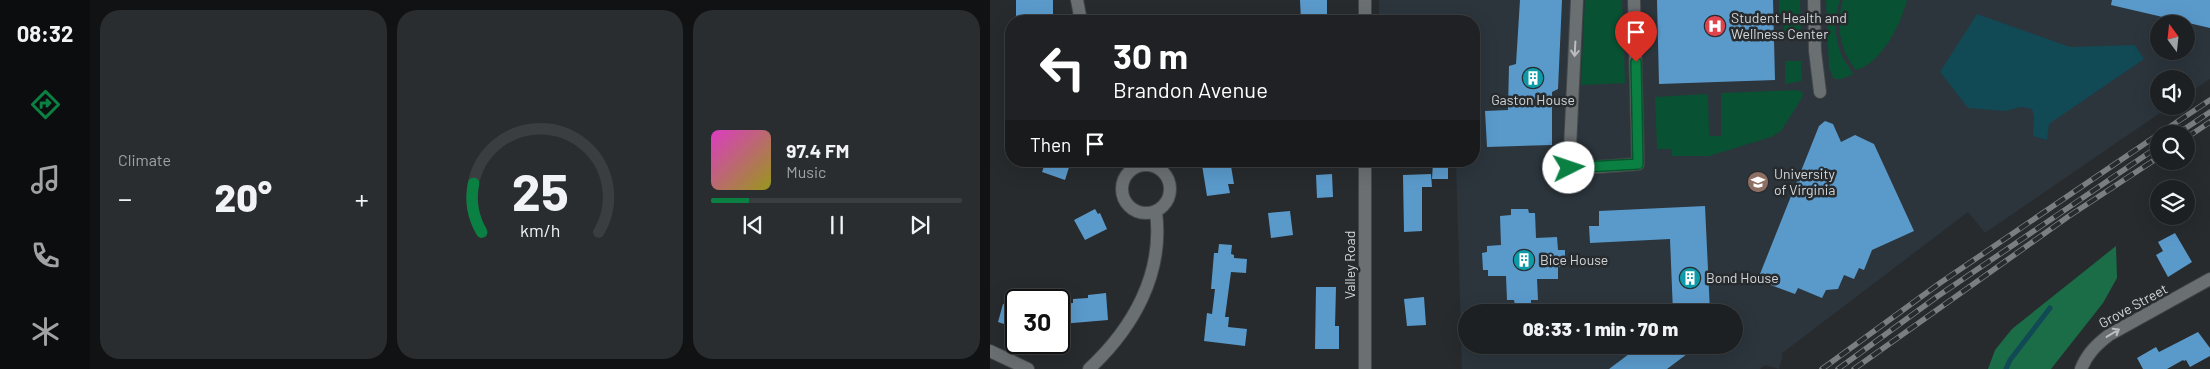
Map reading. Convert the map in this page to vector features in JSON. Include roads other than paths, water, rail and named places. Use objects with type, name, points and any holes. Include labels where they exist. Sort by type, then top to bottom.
[{"type":"street","points":[[1077,0],[1081,15]]},
{"type":"street","points":[[1364,15],[1365,0]]},
{"type":"street","points":[[1577,0],[1569,168],[1638,164],[1634,0]]},
{"type":"street","points":[[1814,0],[1815,52],[1820,92]]},
{"type":"street","points":[[1136,167],[1127,174],[1122,182],[1121,191],[1124,200],[1130,208],[1138,213],[1147,214],[1156,212],[1164,206],[1169,197],[1170,187],[1168,178],[1162,170],[1155,167]]},
{"type":"street","name":"Valley Road","points":[[1365,167],[1365,369]]},
{"type":"street","points":[[1089,369],[1125,331],[1140,304],[1157,253],[1159,234],[1156,212]]},
{"type":"street","name":"Grove Street","points":[[2081,369],[2089,353],[2109,335],[2210,279]]},
{"type":"street","points":[[990,351],[1028,369]]},
{"type":"water","points":[[1977,14],[2070,47],[2135,45],[2144,59],[2049,124],[2047,140],[2033,136],[2034,117],[2032,109],[2021,107],[2005,111],[1968,108],[1940,72]]},
{"type":"waterway","points":[[2006,369],[2010,360],[2050,308]]},
{"type":"railway","points":[[2172,125],[2210,100]]},
{"type":"railway","points":[[2190,125],[2210,112]]},
{"type":"railway","points":[[2195,132],[2210,122]]},
{"type":"railway","points":[[1822,369],[1940,283],[2150,140]]},
{"type":"railway","points":[[1838,369],[1938,296],[2150,152]]},
{"type":"railway","points":[[1854,369],[2069,216],[2150,163]]},
{"type":"place","name":"Student Health and Wellness Center","points":[[1715,26]]},
{"type":"place","name":"Gaston House","points":[[1533,78]]},
{"type":"place","name":"University of Virginia","points":[[1758,182]]},
{"type":"place","name":"Bice House","points":[[1524,260]]},
{"type":"place","name":"Bond House","points":[[1690,278]]}]
